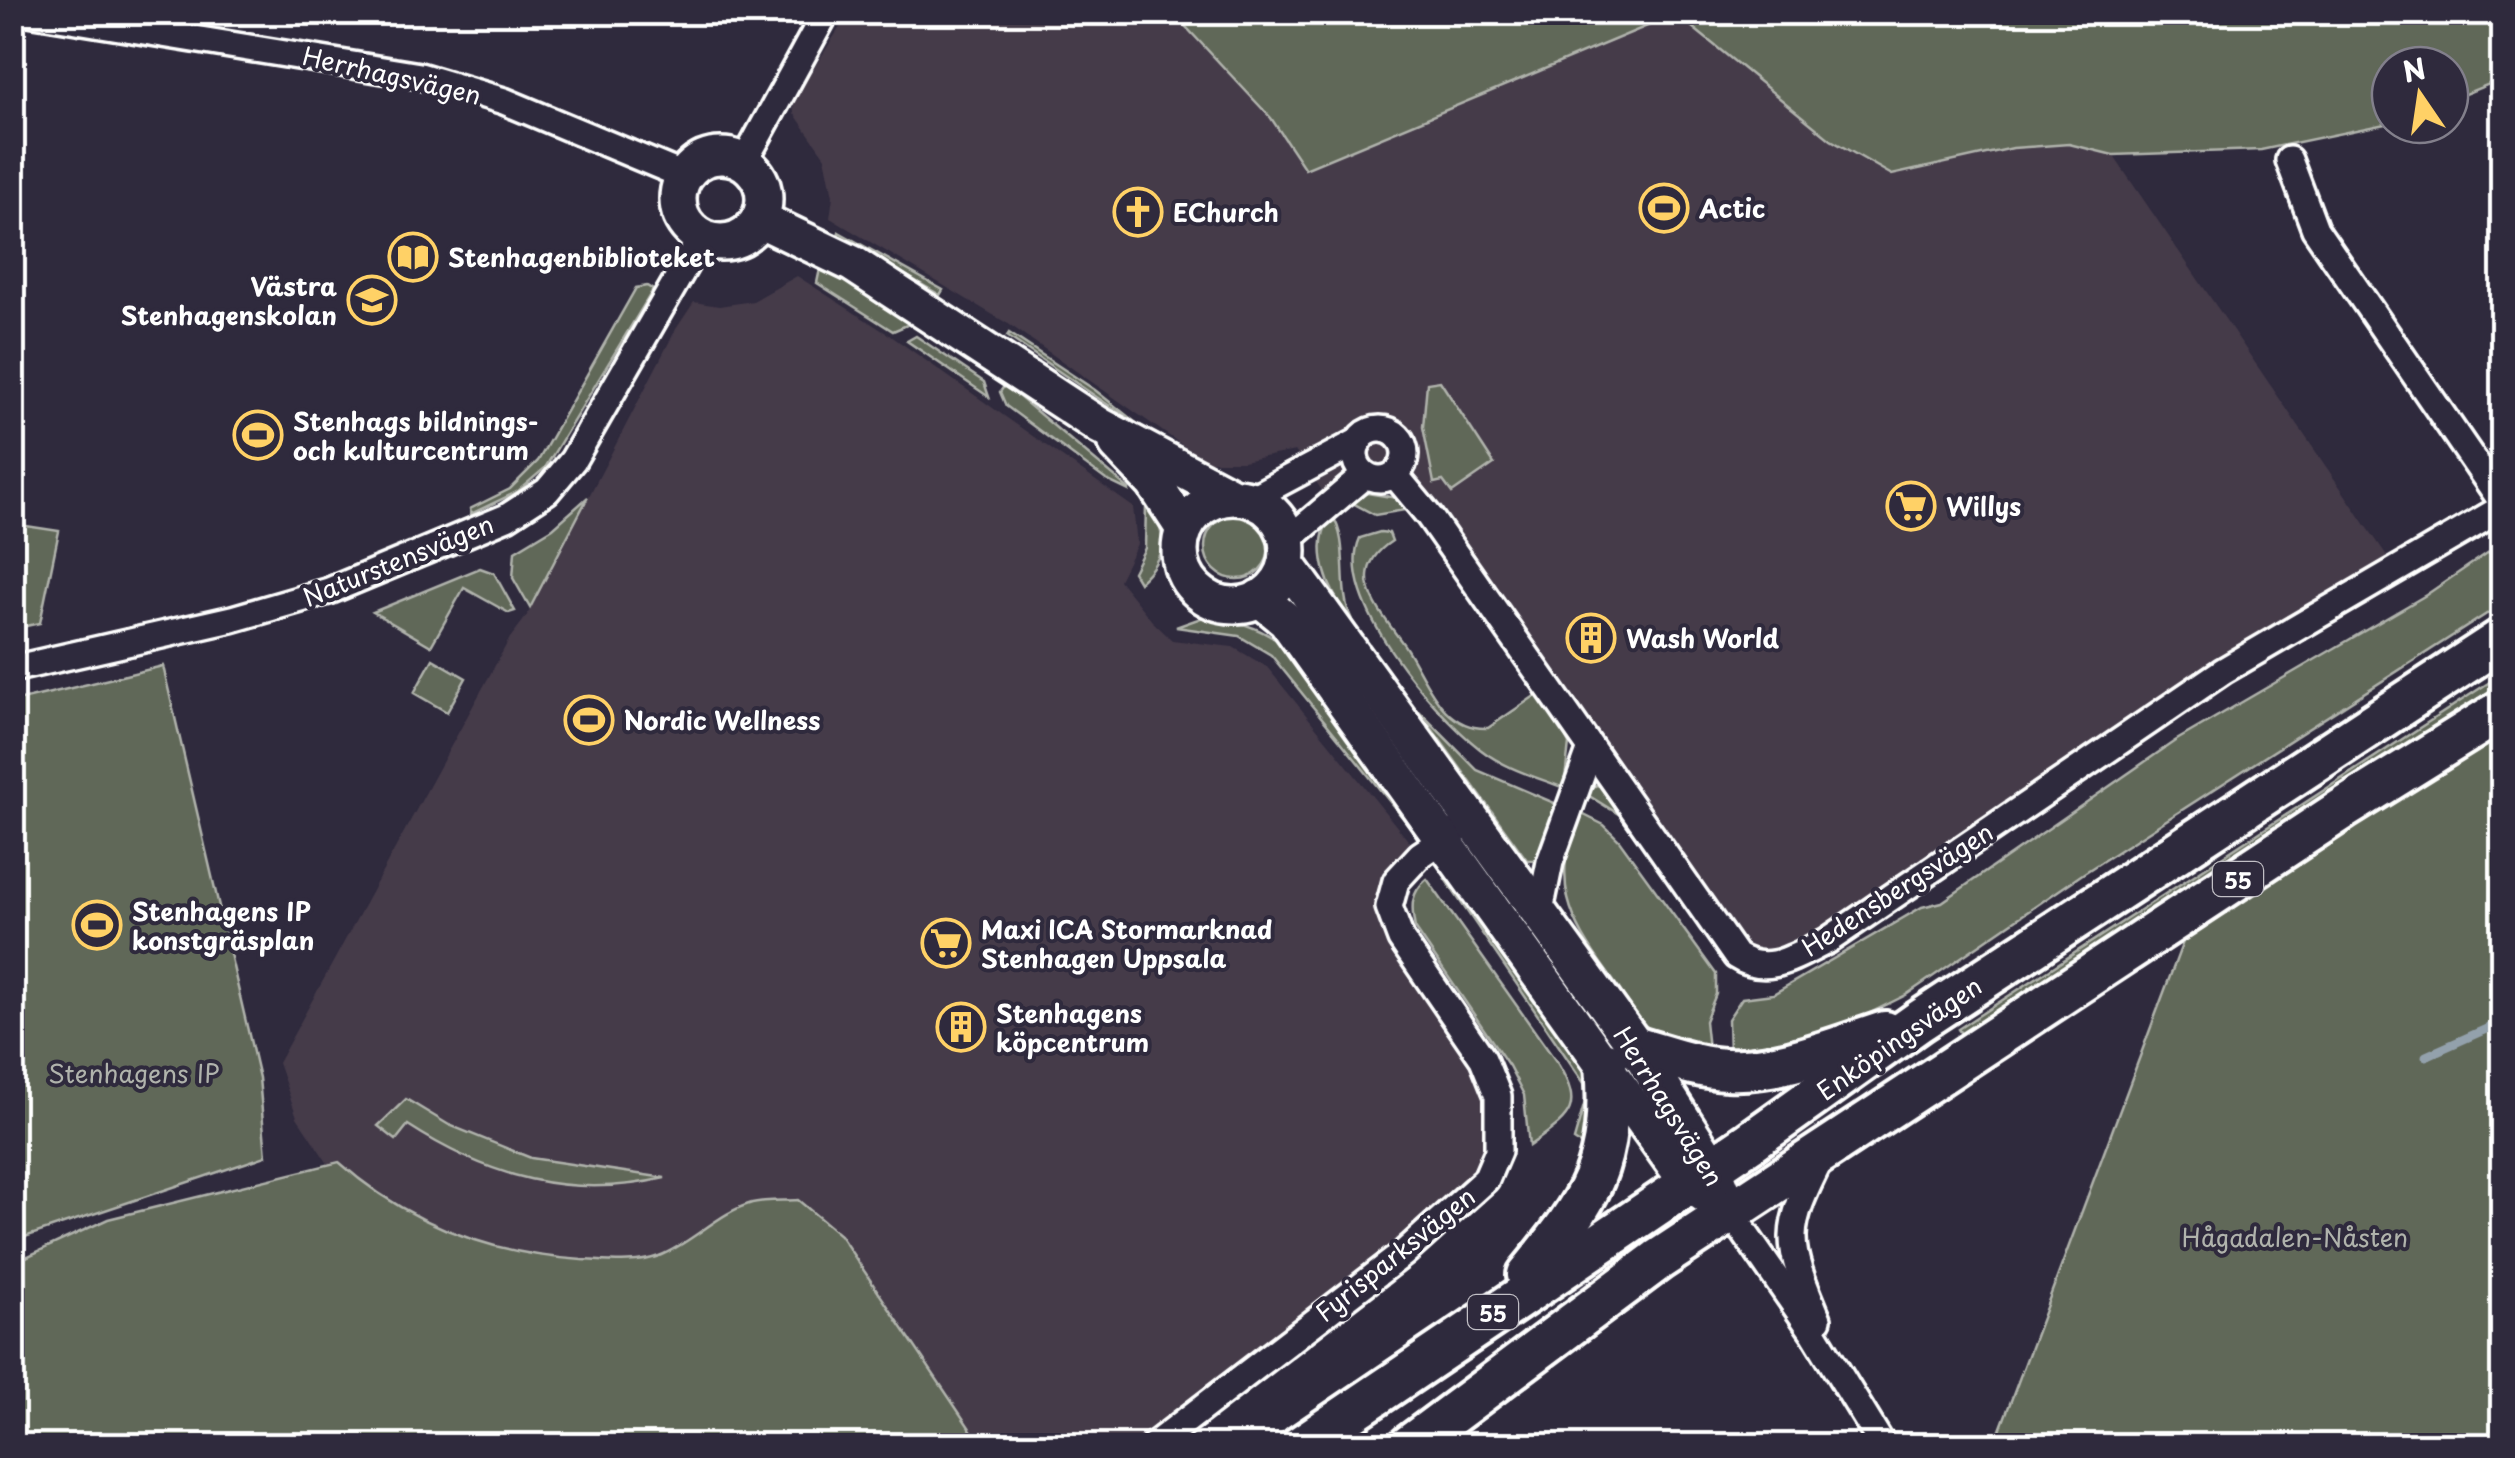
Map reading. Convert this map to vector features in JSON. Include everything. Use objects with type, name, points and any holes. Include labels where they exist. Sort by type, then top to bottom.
[{"type":"main road","name":"Enköpingsvägen","points":[[1301,1446],[1918,1022],[2502,640]]},
{"type":"main road","name":"55","points":[[1409,1446],[1658,1260],[2343,809],[2502,710]]},
{"type":"main road","points":[[1503,1305],[1574,1218],[1593,1187],[1621,1056],[1731,1070],[1803,1057],[1918,1022]]},
{"type":"street","name":"Herrhagsvägen","points":[[28,12],[420,76],[504,100],[684,176]]},
{"type":"street","points":[[744,162],[826,12]]},
{"type":"street","points":[[718,156],[744,162],[754,170],[764,194],[760,219],[734,240],[702,238],[690,230],[678,204],[684,176],[693,166],[718,156]]},
{"type":"street","points":[[2289,160],[2314,229],[2502,505]]},
{"type":"street","points":[[760,219],[852,264],[1100,426],[1277,517],[1288,552]]},
{"type":"street","name":"Naturstensvägen","points":[[12,669],[217,623],[328,592],[415,559],[547,492],[573,460],[702,238]]},
{"type":"street","points":[[1100,426],[1154,483],[1184,530]]},
{"type":"street","points":[[1359,440],[1355,457],[1366,474],[1382,480],[1395,475],[1405,451],[1398,436],[1376,430],[1241,498],[1198,510],[1184,530],[1182,565],[1189,582],[1204,597],[1228,605],[1260,598],[1279,582],[1288,552],[1366,474]]},
{"type":"street","name":"Hedensbergsvägen","points":[[1395,475],[1429,516],[1736,956],[1752,966],[1772,967],[1827,941],[2223,671],[2502,505]]},
{"type":"street","name":"Herrhagsvägen","points":[[1288,552],[1460,829],[1700,1175],[1731,1213]]},
{"type":"street","name":"Herrhagsvägen","points":[[1260,598],[1286,620],[1460,829],[1540,911],[1621,1056]]},
{"type":"street","points":[[1540,911],[1550,862],[1590,751]]},
{"type":"street","name":"Fyrisparksvägen","points":[[1153,1446],[1404,1252],[1486,1179],[1498,1151],[1498,1096],[1483,1059],[1400,939],[1389,908],[1396,881],[1460,829]]},
{"type":"street","points":[[1823,1154],[1796,1209],[1793,1258],[1841,1374]]},
{"type":"street","points":[[1731,1213],[1841,1374],[1883,1446]]},
{"type":"shaded area","points":[[849,13],[1173,13],[1271,118],[1305,169],[1676,14],[1831,140],[1892,175],[2013,148],[2069,144],[2113,155],[2396,569],[1827,941],[1752,967],[1396,475],[1373,478],[1329,501],[1295,451],[1243,461],[1205,461],[1010,325],[830,218],[833,196],[825,157],[794,113],[793,101]]},
{"type":"shaded area","points":[[797,276],[894,338],[1133,507],[1137,544],[1119,580],[1152,621],[1172,640],[1233,647],[1267,667],[1420,855],[1389,908],[1498,1096],[1486,1179],[1153,1445],[981,1445],[840,1235],[750,1204],[571,1306],[444,1339],[297,1117],[278,1063],[510,638],[526,617],[676,329],[694,302],[719,306],[753,301]]},
{"type":"green space","points":[[1173,13],[2502,13],[2502,79],[2470,92],[2470,45],[2370,45],[2370,127],[2261,150],[2113,155],[2069,144],[2013,148],[1892,175],[1831,140],[1676,14],[1305,169],[1271,118]]},
{"type":"green space","points":[[839,232],[943,290],[940,295],[838,236]]},
{"type":"green space","points":[[821,264],[914,322],[893,331],[817,283]]},
{"type":"green space","points":[[647,286],[653,290],[545,468],[517,492],[471,514],[470,509],[510,489],[538,461],[636,288]]},
{"type":"green space","points":[[1009,333],[1095,390],[1145,430],[1007,336]]},
{"type":"green space","points":[[916,336],[984,382],[989,397],[907,341]]},
{"type":"green space","points":[[1440,381],[1494,464],[1452,493],[1443,481],[1434,483],[1423,427],[1427,383]]},
{"type":"green space","points":[[1005,385],[1129,491],[1106,480],[1006,406],[1000,392]]},
{"type":"green space","points":[[1367,493],[1397,498],[1411,509],[1375,515],[1349,501]]},
{"type":"green space","points":[[588,497],[530,608],[513,578],[515,551],[553,528]]},
{"type":"green space","points":[[1146,505],[1159,525],[1162,545],[1155,564],[1139,582],[1133,572],[1145,548]]},
{"type":"green space","points":[[1237,515],[1260,524],[1269,547],[1260,570],[1237,579],[1214,570],[1205,547],[1214,524]]},
{"type":"green space","points":[[1332,515],[1341,539],[1345,594],[1352,620],[1324,569],[1322,541]]},
{"type":"green space","points":[[13,524],[59,531],[40,623],[13,629]]},
{"type":"green space","points":[[1389,533],[1392,541],[1377,553],[1370,566],[1371,592],[1436,699],[1458,720],[1488,728],[1542,691],[1569,744],[1564,788],[1510,767],[1480,749],[1438,709],[1393,653],[1361,592],[1356,563],[1360,538]]},
{"type":"green space","points":[[2502,543],[2502,604],[2084,873],[1906,995],[1828,1034],[1729,1056],[1728,1019],[1742,998],[1773,994],[1922,907],[1942,902],[2175,741],[2426,595]]},
{"type":"green space","points":[[480,568],[494,573],[515,611],[509,613],[464,588],[431,646],[373,612]]},
{"type":"green space","points":[[1209,615],[1264,633],[1292,653],[1413,824],[1411,828],[1271,655],[1239,636],[1176,627]]},
{"type":"green space","points":[[433,659],[466,678],[447,712],[414,693]]},
{"type":"green space","name":"Stenhagens IP konstgräsplan","points":[[163,666],[259,1078],[266,1156],[13,1241],[13,702]]},
{"type":"green space","points":[[2502,674],[2502,693],[1967,1043],[1958,1029]]},
{"type":"green space","points":[[1419,711],[1477,770],[1559,805],[1538,860],[1527,860]]},
{"type":"green space","name":"Hågadalen-Nåsten","points":[[2502,730],[2502,1445],[1994,1446],[2190,923]]},
{"type":"green space","points":[[1596,785],[1608,788],[1661,864],[1655,865],[1620,815],[1586,794]]},
{"type":"green space","points":[[1578,812],[1604,825],[1619,840],[1716,974],[1716,994],[1705,1021],[1708,1049],[1656,1034],[1646,1026],[1583,936],[1565,880],[1570,837]]},
{"type":"green space","points":[[1454,874],[1591,1070],[1595,1154],[1574,1140],[1586,1098],[1584,1083],[1445,879]]},
{"type":"green space","points":[[1427,879],[1558,1064],[1571,1093],[1568,1112],[1562,1120],[1529,1146],[1524,1095],[1509,1066],[1415,928],[1413,901]]},
{"type":"green space","points":[[406,1099],[449,1125],[531,1158],[665,1178],[630,1184],[563,1185],[499,1170],[408,1125],[396,1140],[378,1126]]},
{"type":"green space","points":[[339,1162],[393,1203],[452,1232],[515,1251],[582,1260],[650,1259],[671,1251],[740,1207],[798,1200],[840,1235],[981,1445],[13,1445],[13,1263],[108,1219]]},
{"type":"waterway","points":[[2426,1056],[2502,1022]]},
{"type":"place","name":"Actic","points":[[1664,208]]},
{"type":"place","name":"EChurch","points":[[1138,212]]},
{"type":"place","name":"Stenhagenbiblioteket","points":[[413,257]]},
{"type":"place","name":"Västra Stenhagenskolan","points":[[372,300]]},
{"type":"place","name":"Stenhags bildnings- och kulturcentrum","points":[[258,435]]},
{"type":"place","name":"Willys","points":[[1911,506]]},
{"type":"place","name":"Wash World","points":[[1591,638]]},
{"type":"place","name":"Nordic Wellness","points":[[589,720]]},
{"type":"place","name":"Stenhagens IP konstgräsplan","points":[[97,925]]},
{"type":"place","name":"Maxi ICA Stormarknad Stenhagen Uppsala","points":[[946,943]]},
{"type":"place","name":"Stenhagens köpcentrum","points":[[961,1027]]},
{"type":"park label","name":"Stenhagens IP","points":[[134,1073]]}]
